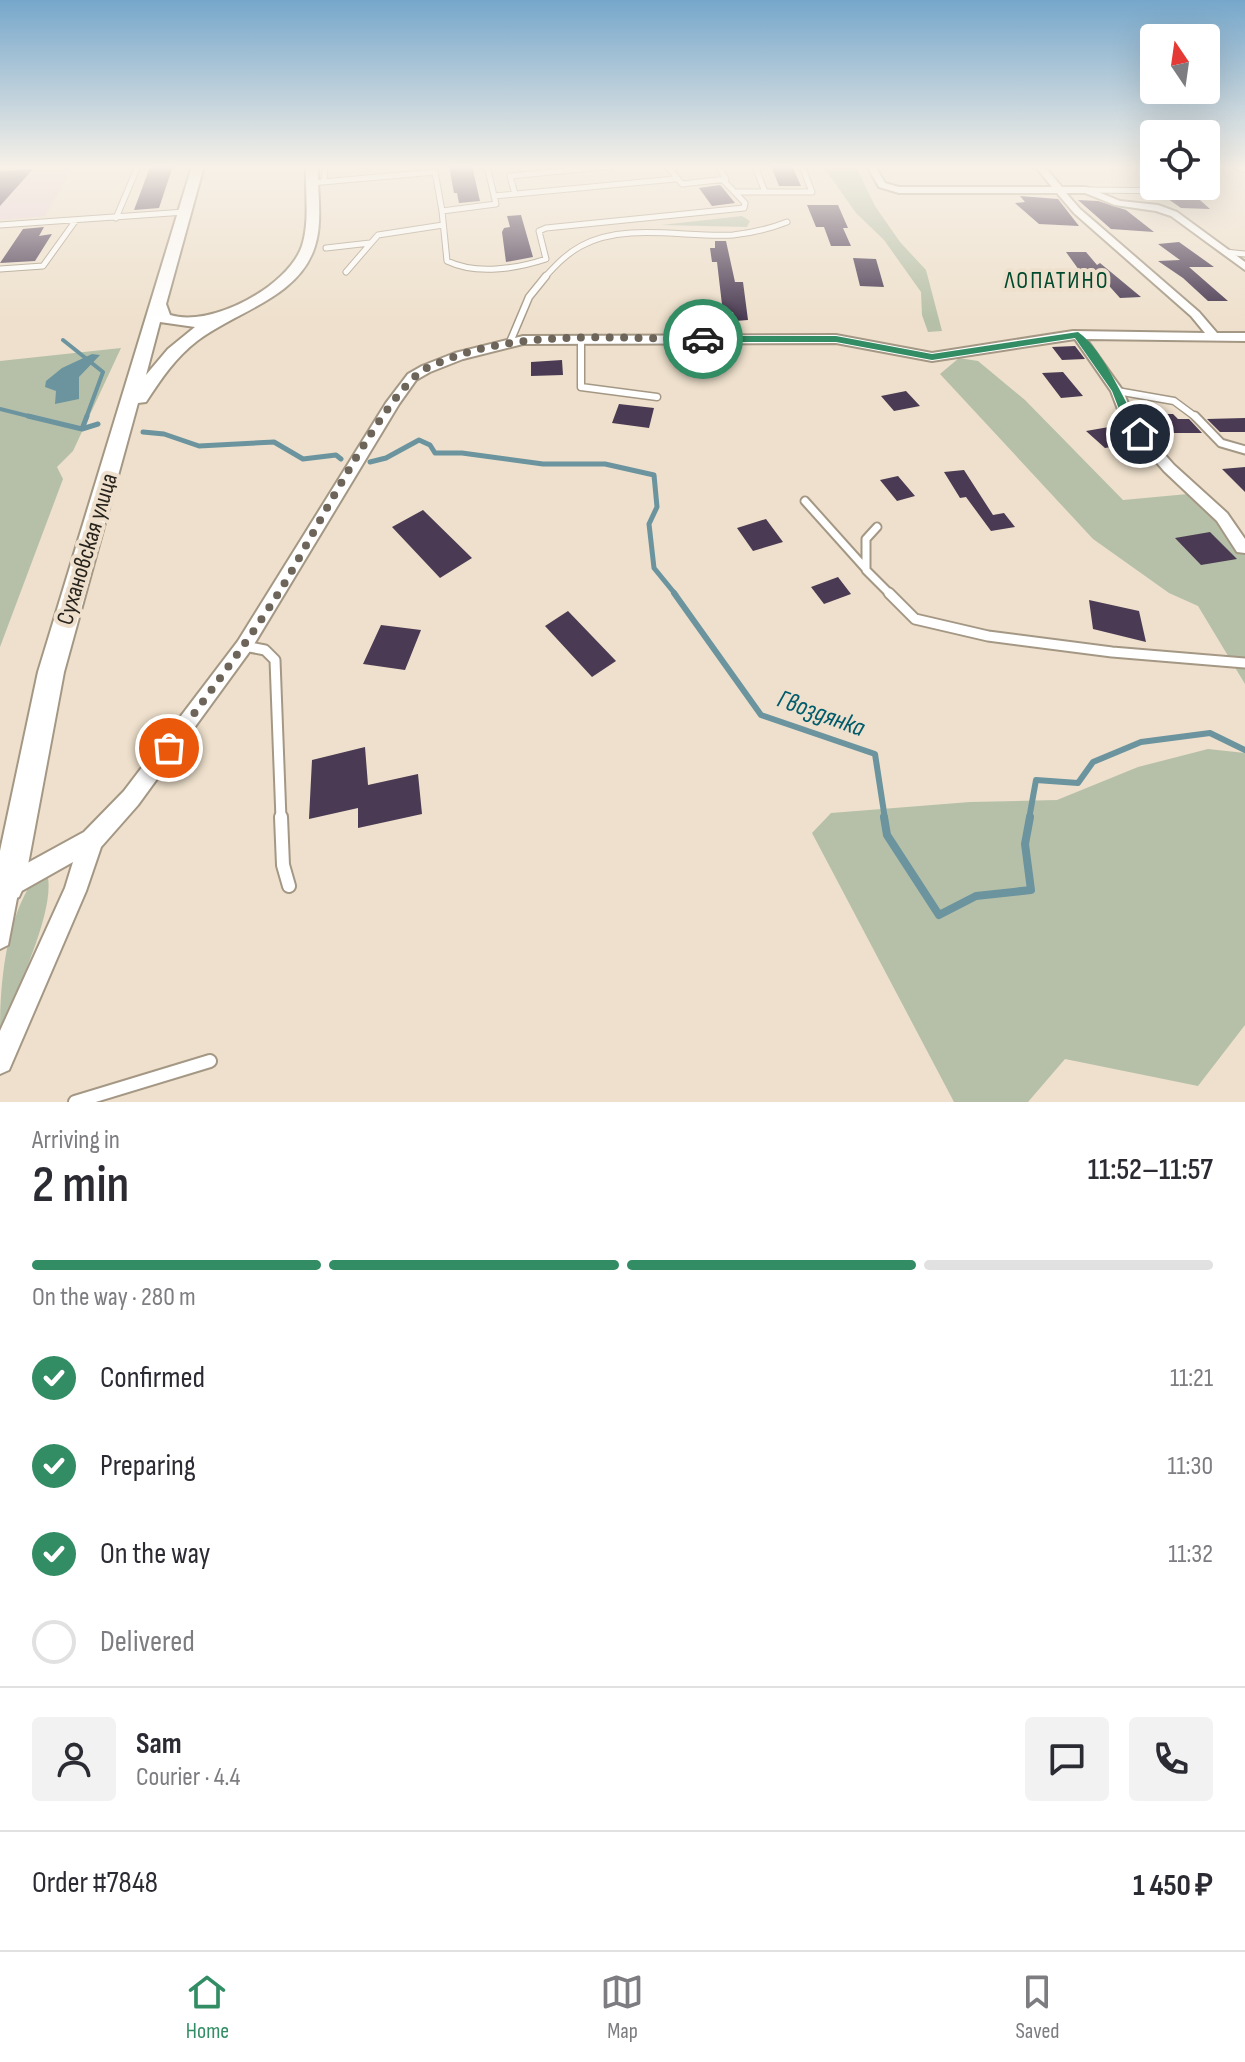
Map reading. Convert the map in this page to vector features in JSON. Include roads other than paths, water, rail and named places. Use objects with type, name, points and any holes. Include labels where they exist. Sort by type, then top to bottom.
[{"type":"street","name":"Сухановская улица","points":[[0,937],[4,887],[51,672],[183,217]]},
{"type":"street","points":[[123,427],[148,383],[180,346],[280,284],[296,268],[307,251],[312,217]]},
{"type":"street","points":[[1084,217],[1195,314],[1212,334]]},
{"type":"street","points":[[1179,217],[1245,267]]},
{"type":"street","points":[[158,304],[163,318],[177,323],[196,324],[235,310]]},
{"type":"street","points":[[4,887],[92,840],[131,798],[244,646],[281,590],[365,446],[412,377],[459,356],[510,342],[581,340],[836,339],[932,357],[1078,335],[1179,337],[1212,334],[1245,337]]},
{"type":"street","points":[[1078,335],[1117,391],[1129,422],[1169,468],[1222,517],[1243,548]]},
{"type":"street","points":[[0,1061],[75,891],[92,840]]},
{"type":"lane","points":[[0,225],[123,217]]},
{"type":"lane","points":[[442,217],[447,261],[474,268],[546,259],[539,233],[541,229],[653,217]]},
{"type":"lane","points":[[0,269],[43,266],[76,220]]},
{"type":"lane","points":[[510,342],[520,326],[531,294],[564,257],[587,245],[634,235],[759,233],[787,222]]},
{"type":"lane","points":[[346,272],[378,235],[443,225]]},
{"type":"lane","points":[[326,248],[370,243]]},
{"type":"lane","points":[[1224,252],[1245,254]]},
{"type":"lane","points":[[581,340],[581,387],[657,397]]},
{"type":"lane","points":[[1117,391],[1130,396],[1175,401],[1215,440],[1231,448],[1245,450]]},
{"type":"lane","points":[[805,501],[866,570],[915,619],[988,636],[1112,652],[1245,663]]},
{"type":"lane","points":[[866,570],[866,539],[877,527]]},
{"type":"lane","points":[[244,646],[265,650],[275,660],[283,865],[289,886]]},
{"type":"lane","points":[[75,1102],[210,1061]]},
{"type":"water","points":[[92,354],[100,355],[79,377],[79,399],[55,404],[56,391],[45,387],[46,381],[62,368]]},
{"type":"waterway","name":"Гвоздянка","points":[[63,340],[103,372],[86,418]]},
{"type":"waterway","name":"Гвоздянка","points":[[0,409],[28,416]]},
{"type":"waterway","name":"Гвоздянка","points":[[28,416],[82,429]]},
{"type":"waterway","name":"Гвоздянка","points":[[28,416],[36,418]]},
{"type":"waterway","name":"Гвоздянка","points":[[82,429],[87,416]]},
{"type":"waterway","name":"Гвоздянка","points":[[82,429],[98,424]]},
{"type":"waterway","name":"Гвоздянка","points":[[143,432],[164,434],[199,446],[274,442],[303,459],[336,455],[341,459]]},
{"type":"waterway","name":"Гвоздянка","points":[[370,462],[386,458],[419,440],[430,445],[435,453],[462,453],[543,464],[605,464],[654,475],[657,507],[649,524],[654,568],[676,595]]},
{"type":"waterway","name":"Гвоздянка","points":[[674,593],[761,715],[875,754],[885,819]]},
{"type":"waterway","name":"Гвоздянка","points":[[1029,819],[1036,780],[1078,783],[1093,762],[1141,742],[1210,733],[1245,750]]},
{"type":"waterway","name":"Гвоздянка","points":[[884,817],[887,835],[939,915],[976,896],[1031,890],[1025,844],[1030,817]]},
{"type":"district","name":"ЛОПАТИНО","points":[[1057,280]]}]
